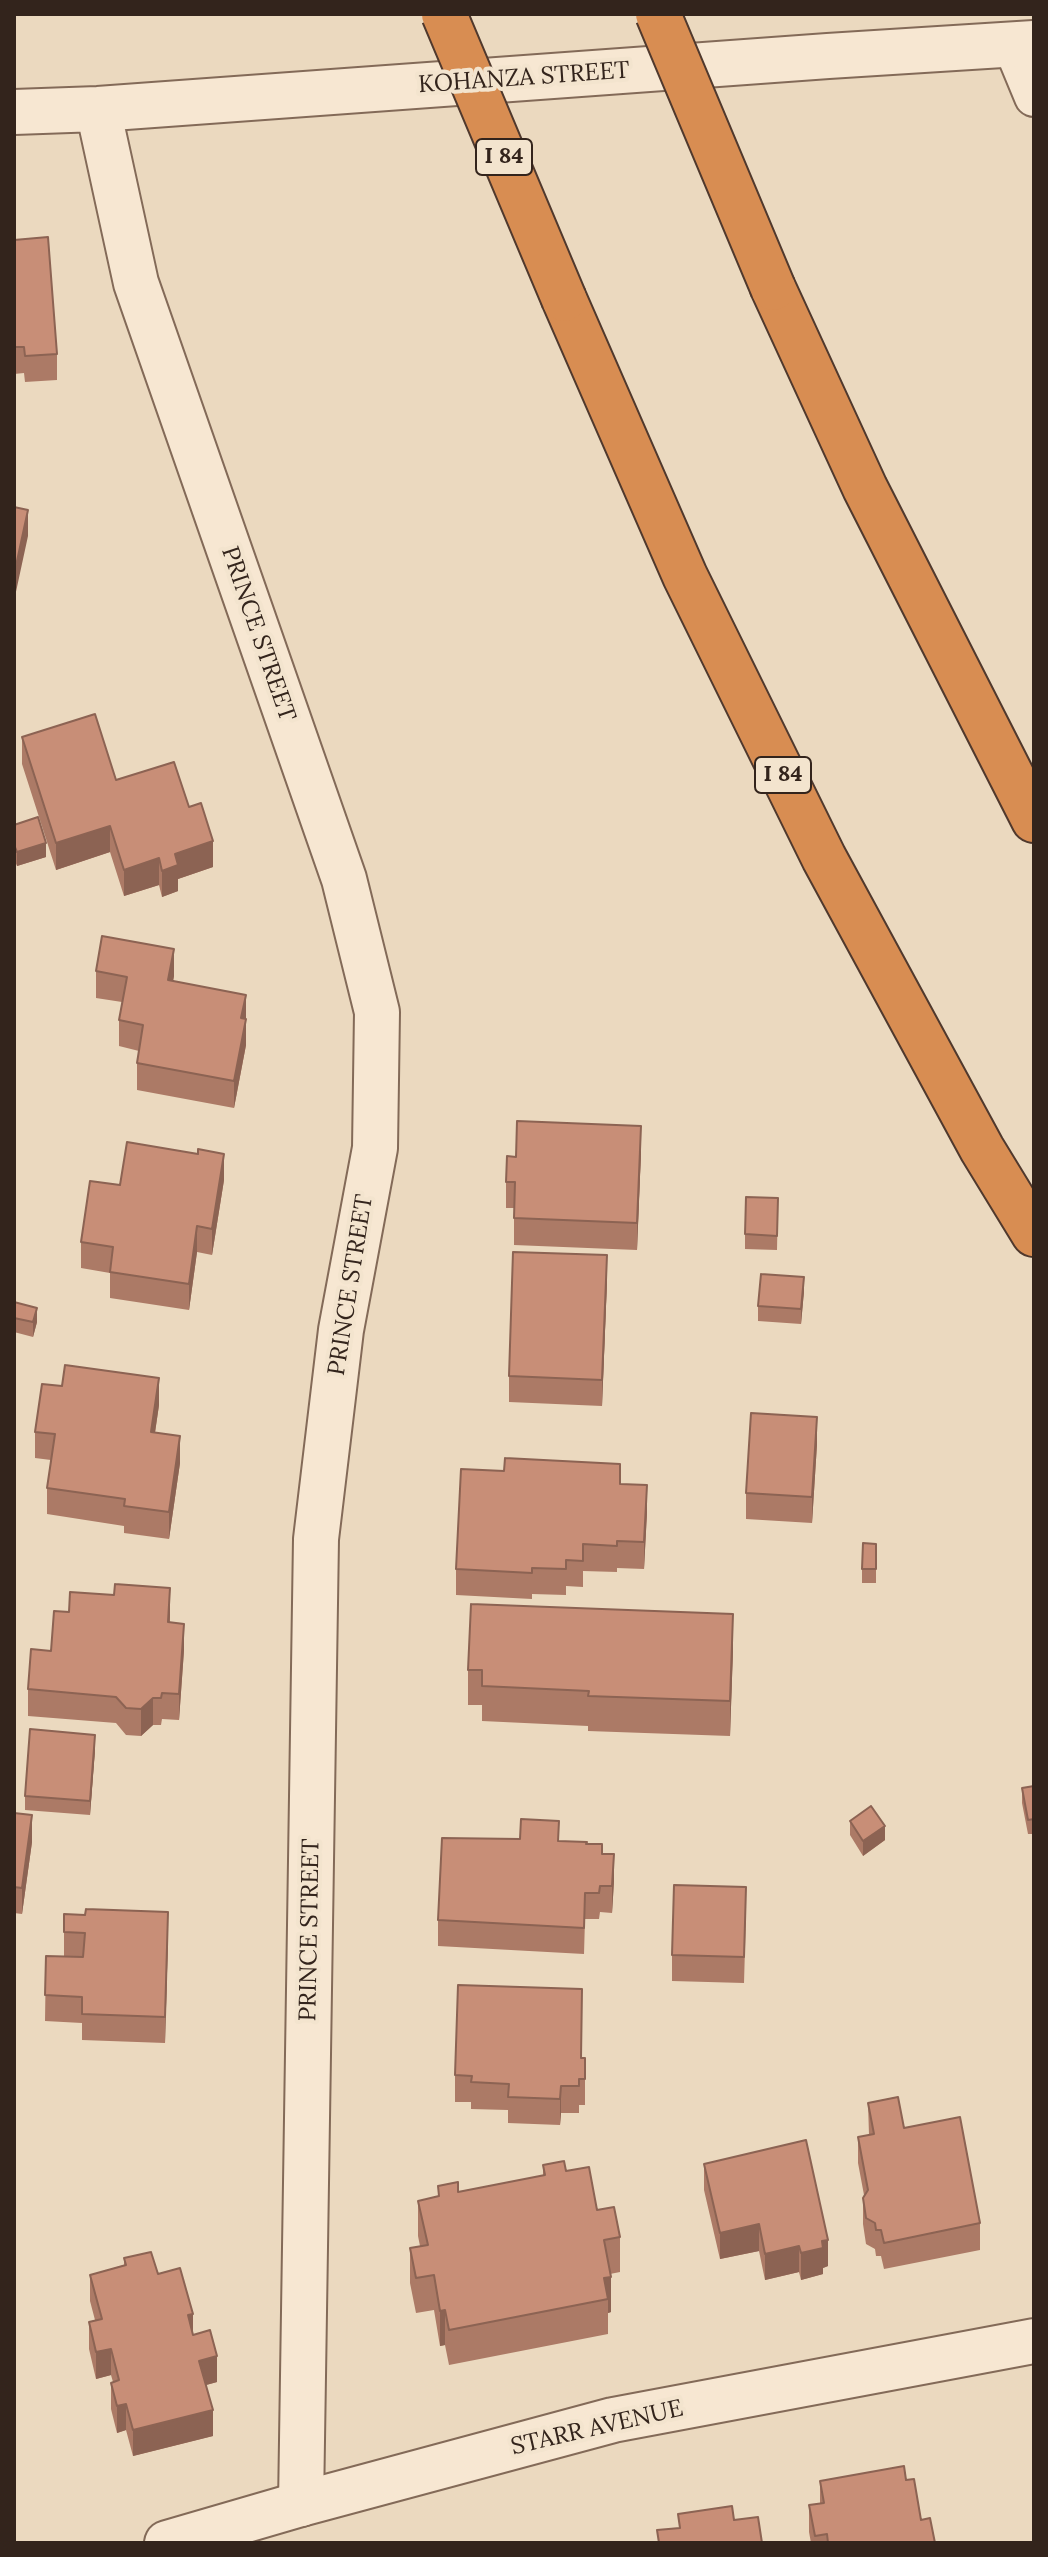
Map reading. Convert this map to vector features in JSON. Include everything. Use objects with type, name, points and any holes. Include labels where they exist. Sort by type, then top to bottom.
[{"type":"highway","name":"I 84","points":[[444,14],[685,576],[824,858],[982,1149],[1034,1234]]},
{"type":"highway","points":[[658,14],[773,288],[865,488],[1034,820]]},
{"type":"street","name":"KOHANZA STREET","points":[[14,112],[98,109],[1023,44]]},
{"type":"street","name":"PRINCE STREET","points":[[98,109],[136,283],[344,879],[377,1012],[375,1148],[341,1330],[316,1539],[301,2504]]},
{"type":"street","name":"STARR AVENUE","points":[[167,2543],[613,2420],[1034,2341]]},
{"type":"lane","points":[[1023,44],[1034,97]]},
{"type":"building","points":[[48,237],[57,354],[25,356],[24,347],[14,347],[14,240]]},
{"type":"building","points":[[14,507],[28,510],[14,575]]},
{"type":"building","points":[[95,714],[116,780],[174,762],[189,807],[201,803],[213,841],[175,854],[178,865],[162,871],[159,858],[124,870],[110,826],[56,843],[22,737]]},
{"type":"building","points":[[38,817],[46,843],[17,852],[14,825]]},
{"type":"building","points":[[102,936],[174,949],[168,980],[246,995],[241,1018],[246,1019],[234,1081],[137,1063],[143,1025],[119,1020],[127,977],[96,971]]},
{"type":"building","points":[[517,1121],[641,1126],[637,1223],[514,1218],[515,1182],[506,1182],[507,1156],[516,1157]]},
{"type":"building","points":[[127,1142],[198,1154],[198,1149],[224,1154],[212,1229],[197,1226],[189,1284],[110,1272],[113,1247],[81,1242],[90,1181],[120,1185]]},
{"type":"building","points":[[746,1197],[778,1198],[777,1236],[745,1234]]},
{"type":"building","points":[[513,1252],[607,1255],[602,1380],[509,1376]]},
{"type":"building","points":[[761,1274],[804,1277],[801,1309],[758,1306]]},
{"type":"building","points":[[14,1302],[37,1308],[33,1322],[14,1318]]},
{"type":"building","points":[[65,1365],[159,1378],[151,1432],[180,1436],[169,1512],[124,1506],[125,1499],[47,1488],[55,1434],[35,1432],[42,1384],[62,1386]]},
{"type":"building","points":[[751,1413],[817,1417],[812,1497],[746,1493]]},
{"type":"building","points":[[505,1458],[620,1464],[620,1484],[647,1485],[644,1542],[617,1541],[617,1546],[583,1544],[583,1561],[566,1560],[566,1569],[532,1568],[532,1573],[456,1569],[461,1469],[504,1471]]},
{"type":"building","points":[[863,1543],[876,1544],[876,1569],[862,1569]]},
{"type":"building","points":[[115,1584],[170,1588],[168,1622],[184,1624],[179,1694],[162,1693],[161,1698],[153,1698],[141,1709],[126,1708],[116,1697],[28,1689],[31,1649],[51,1651],[54,1611],[69,1612],[70,1592],[114,1595]]},
{"type":"building","points":[[471,1604],[733,1614],[730,1701],[588,1696],[589,1691],[482,1686],[482,1670],[468,1670]]},
{"type":"building","points":[[30,1729],[95,1735],[90,1801],[25,1796]]},
{"type":"building","points":[[1034,1786],[1034,1819],[1028,1820],[1022,1788]]},
{"type":"building","points":[[871,1806],[885,1826],[863,1841],[850,1821]]},
{"type":"building","points":[[14,1813],[32,1815],[22,1888],[14,1887]]},
{"type":"building","points":[[521,1819],[559,1821],[558,1841],[602,1844],[602,1854],[614,1854],[612,1886],[600,1886],[599,1893],[585,1893],[584,1928],[438,1920],[442,1838],[520,1839]]},
{"type":"building","points":[[674,1885],[746,1887],[744,1957],[672,1955]]},
{"type":"building","points":[[86,1909],[168,1912],[165,2017],[82,2014],[82,1997],[45,1995],[46,1956],[83,1957],[85,1933],[64,1932],[64,1914],[85,1915]]},
{"type":"building","points":[[458,1985],[582,1989],[581,2058],[585,2058],[585,2079],[579,2079],[579,2086],[561,2086],[560,2099],[508,2097],[509,2084],[471,2082],[472,2076],[455,2075]]},
{"type":"building","points":[[898,2097],[904,2128],[960,2117],[980,2223],[884,2243],[881,2230],[876,2230],[875,2223],[866,2218],[863,2198],[868,2190],[858,2137],[874,2134],[868,2103]]},
{"type":"building","points":[[806,2140],[828,2240],[822,2241],[823,2248],[801,2253],[799,2246],[765,2254],[759,2224],[720,2233],[704,2164]]},
{"type":"building","points":[[564,2161],[566,2171],[589,2167],[597,2210],[614,2207],[620,2237],[604,2240],[611,2277],[604,2278],[608,2299],[449,2330],[445,2310],[440,2311],[434,2275],[416,2278],[410,2248],[428,2245],[418,2201],[439,2196],[438,2186],[458,2182],[458,2192],[545,2175],[543,2165]]},
{"type":"building","points":[[151,2252],[158,2274],[180,2268],[193,2314],[188,2315],[193,2335],[210,2330],[217,2356],[199,2361],[213,2410],[133,2430],[126,2404],[117,2406],[111,2383],[119,2380],[111,2349],[96,2352],[89,2322],[102,2319],[90,2275],[126,2265],[124,2258]]},
{"type":"building","points":[[904,2466],[906,2480],[914,2479],[921,2520],[930,2518],[935,2543],[828,2543],[827,2534],[815,2536],[809,2505],[824,2503],[820,2481]]},
{"type":"building","points":[[732,2506],[734,2520],[758,2517],[762,2543],[659,2543],[657,2530],[680,2528],[678,2514]]}]
